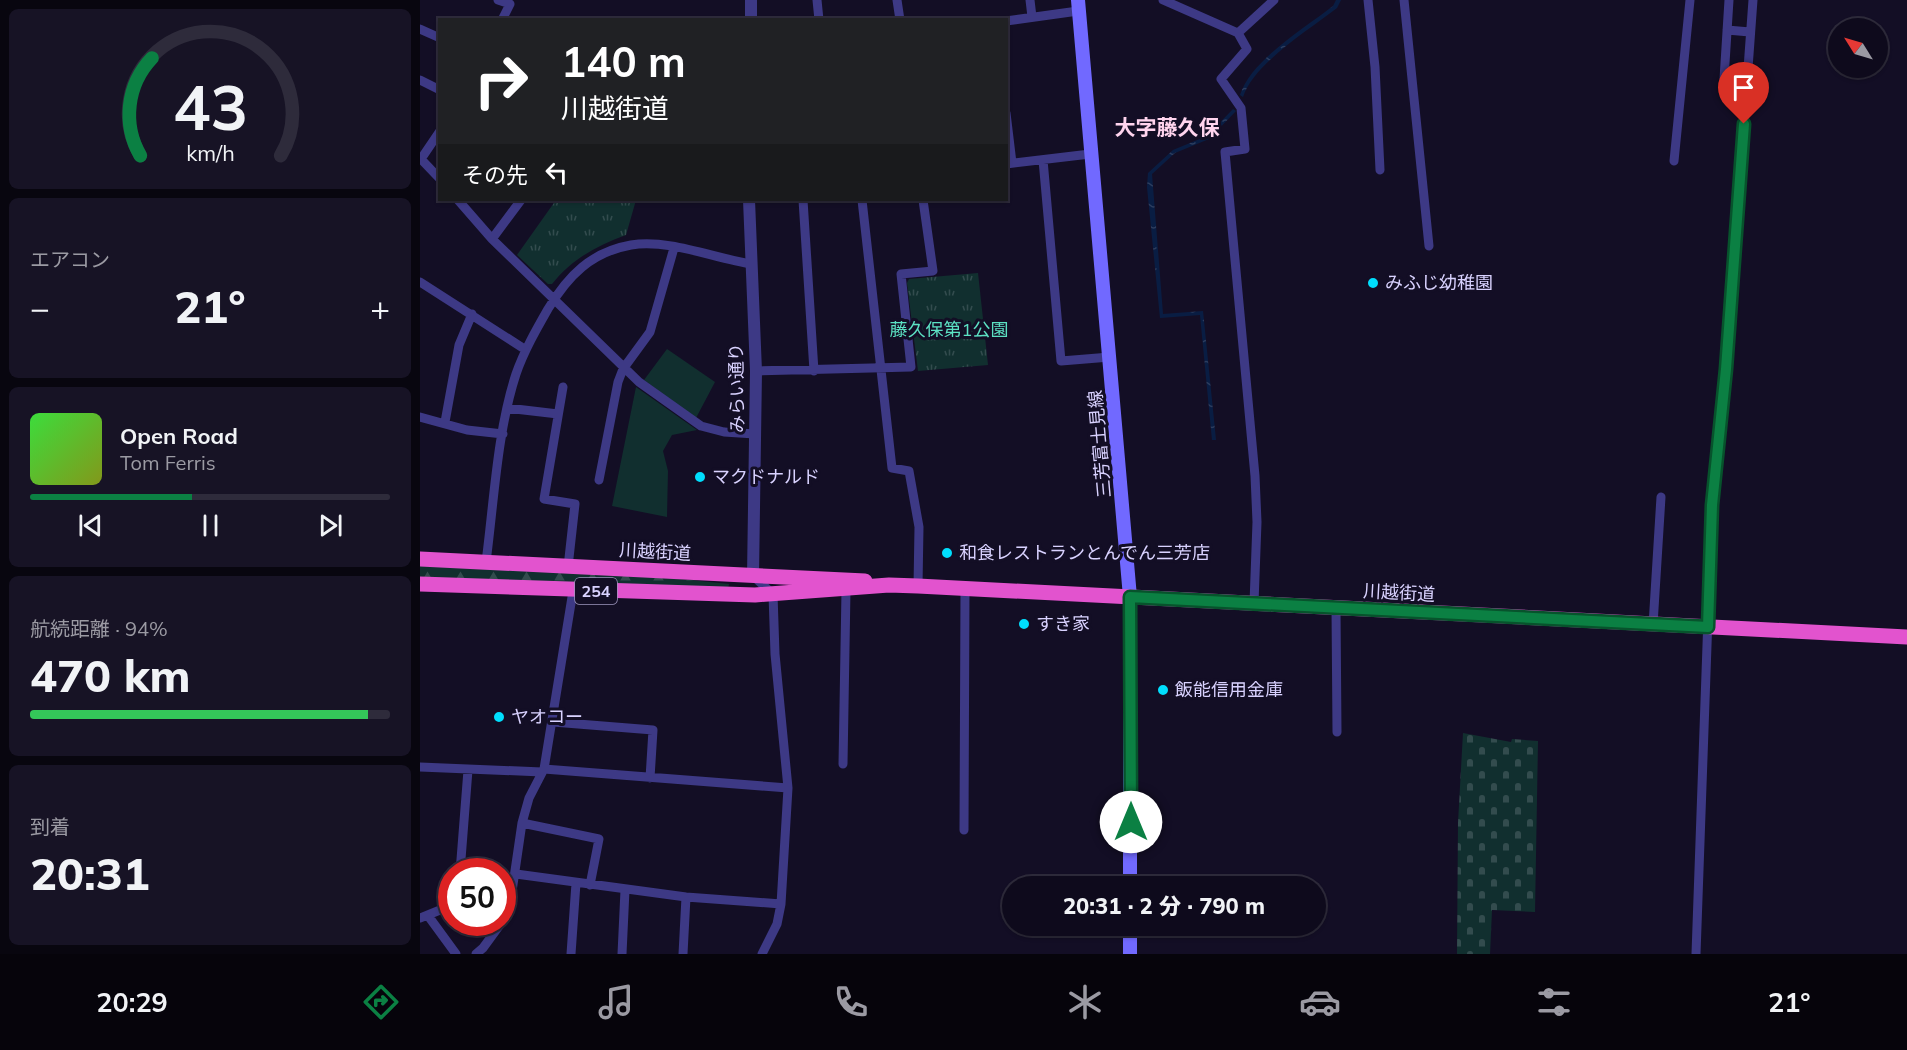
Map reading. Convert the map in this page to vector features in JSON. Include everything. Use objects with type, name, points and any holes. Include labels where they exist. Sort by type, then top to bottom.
[{"type":"highway","name":"川越街道","points":[[420,559],[858,580],[889,585],[1907,637]]},
{"type":"highway","name":"川越街道","points":[[420,584],[573,591],[772,594],[889,585]]},
{"type":"main road","name":"三芳富士見線","points":[[1078,6],[1130,597],[1130,876]]},
{"type":"main road","points":[[1130,936],[1130,954]]},
{"type":"street","points":[[498,0],[510,4],[503,18]]},
{"type":"street","points":[[751,0],[751,18]]},
{"type":"street","points":[[817,0],[819,18]]},
{"type":"street","points":[[897,0],[900,18]]},
{"type":"street","points":[[1030,0],[1032,17]]},
{"type":"street","points":[[1163,0],[1238,33],[1247,49],[1221,79],[1238,104],[1245,149],[1225,152],[1254,466],[1257,522],[1254,603]]},
{"type":"street","points":[[1238,33],[1274,0]]},
{"type":"street","points":[[1368,0],[1375,67],[1380,170]]},
{"type":"street","points":[[1404,0],[1429,246]]},
{"type":"street","points":[[1674,161],[1690,0]]},
{"type":"street","points":[[1729,0],[1724,79],[1747,81]]},
{"type":"street","points":[[1696,954],[1712,505],[1726,369],[1753,0]]},
{"type":"street","points":[[1008,21],[1078,6]]},
{"type":"street","points":[[420,28],[438,37]]},
{"type":"street","points":[[1727,30],[1750,32]]},
{"type":"street","points":[[420,80],[438,89]]},
{"type":"street","points":[[438,134],[420,159],[438,177]]},
{"type":"street","points":[[1008,147],[1009,164],[1090,154]]},
{"type":"street","points":[[1043,160],[1061,361],[1110,357]]},
{"type":"street","points":[[463,201],[492,239],[623,369],[701,426],[724,432],[755,434]]},
{"type":"street","points":[[492,239],[520,201]]},
{"type":"street","name":"みらい通り","points":[[749,201],[756,371],[753,576]]},
{"type":"street","points":[[803,201],[814,371]]},
{"type":"street","points":[[862,201],[892,468],[909,471],[919,527],[918,586]]},
{"type":"street","points":[[756,371],[911,367],[901,274],[933,271],[923,201]]},
{"type":"street","points":[[486,562],[507,408],[526,350],[554,299],[577,269],[604,253],[633,245],[652,244],[752,264]]},
{"type":"street","points":[[599,480],[623,369],[650,332],[674,248]]},
{"type":"street","points":[[420,284],[472,314],[526,350]]},
{"type":"street","points":[[445,422],[459,345],[472,314]]},
{"type":"street","points":[[562,387],[544,499],[575,504],[568,567]]},
{"type":"street","points":[[507,408],[558,414]]},
{"type":"street","points":[[420,417],[445,422],[467,430],[503,434]]},
{"type":"street","points":[[1653,625],[1661,497]]},
{"type":"street","points":[[753,576],[772,594],[775,654],[788,788],[781,904],[777,924],[762,954]]},
{"type":"street","points":[[964,830],[965,588]]},
{"type":"street","points":[[843,764],[846,590]]},
{"type":"street","points":[[573,591],[553,722],[543,770],[529,798],[522,823],[516,874],[686,897],[781,904]]},
{"type":"street","points":[[1336,609],[1337,732]]},
{"type":"street","points":[[553,722],[653,730],[650,778]]},
{"type":"street","points":[[420,767],[468,770],[543,770],[788,788]]},
{"type":"street","points":[[461,858],[468,770]]},
{"type":"street","points":[[522,823],[599,839],[590,885]]},
{"type":"street","points":[[571,954],[576,883]]},
{"type":"street","points":[[622,954],[625,890]]},
{"type":"street","points":[[683,954],[686,897]]},
{"type":"street","points":[[438,911],[424,918],[456,954]]},
{"type":"street","points":[[476,954],[492,936]]},
{"type":"green space","points":[[555,201],[636,201],[626,235],[585,254],[568,267],[552,284],[548,284],[517,255]]},
{"type":"green space","name":"藤久保第1公園","points":[[978,273],[988,365],[918,371],[907,283],[909,279]]},
{"type":"green space","points":[[667,349],[715,382],[696,418],[644,380]]},
{"type":"green space","points":[[636,387],[697,430],[672,435],[663,451],[668,471],[667,517],[612,506]]},
{"type":"green space","points":[[420,564],[641,575],[729,584],[728,589],[420,579]]},
{"type":"green space","points":[[1463,733],[1511,742],[1512,739],[1538,741],[1535,912],[1492,910],[1490,954],[1457,954],[1458,823]]},
{"type":"water","points":[[1336,0],[1341,0],[1337,8],[1270,60],[1249,84],[1243,97],[1240,95],[1255,69],[1267,57],[1333,6]]},
{"type":"water","points":[[1233,109],[1236,111],[1209,139],[1175,153],[1152,174],[1163,314],[1203,311],[1216,440],[1212,440],[1200,315],[1160,318],[1147,187],[1148,173],[1173,150],[1207,136]]},
{"type":"place","name":"みふじ幼稚園","points":[[1373,283]]},
{"type":"place","name":"マクドナルド","points":[[700,477]]},
{"type":"place","name":"和食レストランとんでん三芳店","points":[[947,553]]},
{"type":"place","name":"すき家","points":[[1024,624]]},
{"type":"place","name":"飯能信用金庫","points":[[1163,690]]},
{"type":"place","name":"ヤオコー","points":[[499,717]]},
{"type":"district","name":"大字藤久保","points":[[1167,128]]},
{"type":"route","points":[[1131,822],[1130,597],[1708,627],[1712,505],[1726,369],[1744,124]]}]
